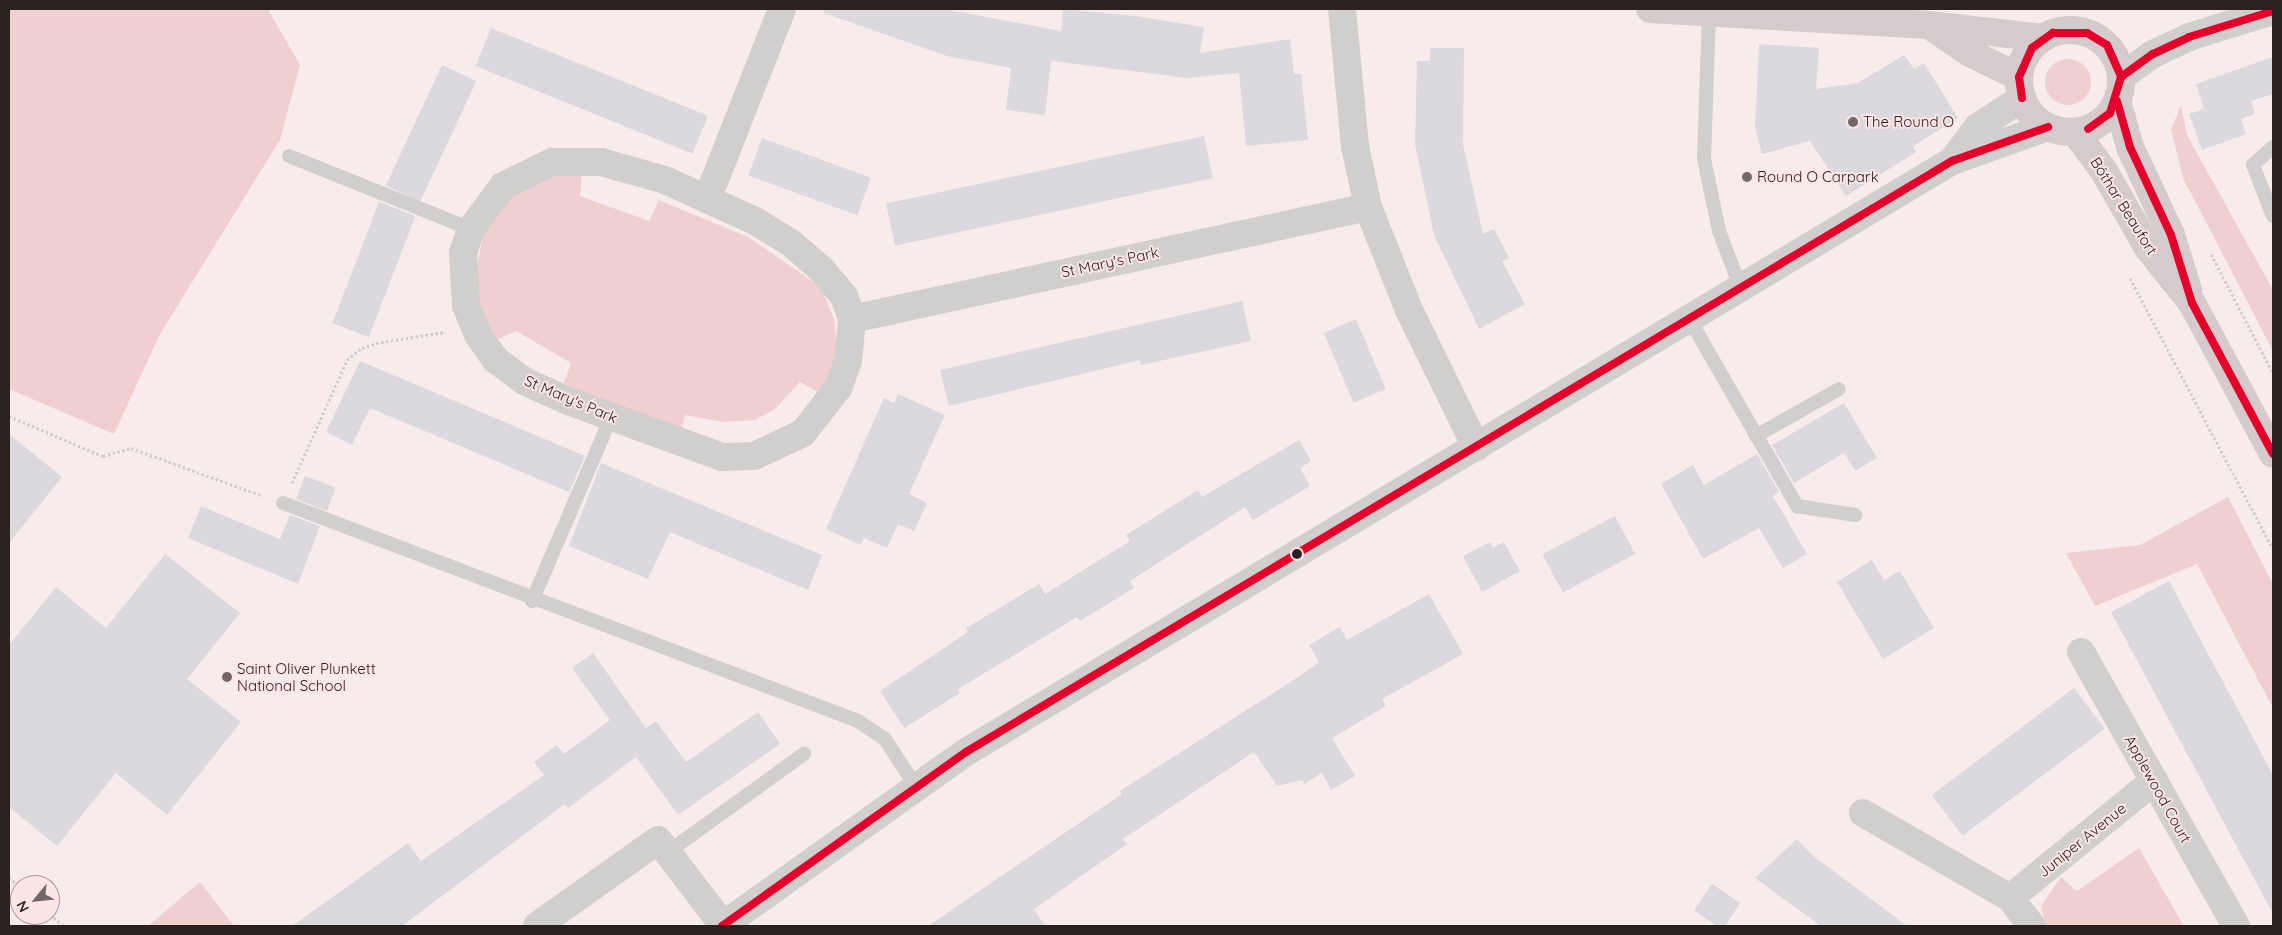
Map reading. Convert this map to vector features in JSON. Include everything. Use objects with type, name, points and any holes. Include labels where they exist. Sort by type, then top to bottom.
[{"type":"main road","points":[[1650,9],[1710,14],[1929,25],[2043,38],[2064,30],[2092,35],[2114,55],[2119,89],[2100,122],[2075,132],[2048,127],[2021,87],[1929,25]]},
{"type":"main road","points":[[2021,87],[2024,60],[2043,38]]},
{"type":"main road","name":"Bóthar Beaufort","points":[[2119,89],[2130,147],[2171,235],[2192,303]]},
{"type":"main road","name":"Bóthar Beaufort","points":[[2075,132],[2104,171],[2148,248],[2192,303],[2273,454]]},
{"type":"street","points":[[708,197],[782,9]]},
{"type":"street","points":[[1342,9],[1355,146],[1368,207],[1409,310],[1476,447]]},
{"type":"street","points":[[2119,89],[2153,54],[2189,37],[2273,11]]},
{"type":"street","points":[[1952,161],[1978,127],[2021,87]]},
{"type":"street","points":[[537,926],[658,840],[722,926],[966,752],[1690,320],[1952,161],[2048,127]]},
{"type":"street","name":"St Mary's Park","points":[[585,160],[629,168],[708,197],[791,243],[844,296],[852,319],[848,361],[838,388],[803,433],[754,456],[722,457],[611,418],[524,381],[495,359],[474,327],[462,277],[463,252],[472,228],[504,186],[552,162],[585,160]]},
{"type":"street","name":"St Mary's Park","points":[[852,319],[1368,207]]},
{"type":"street","name":"Applewood Court","points":[[2081,652],[2236,926]]},
{"type":"street","name":"Juniper Avenue","points":[[2010,898],[2154,781]]},
{"type":"street","points":[[1863,813],[2010,898],[2032,926]]},
{"type":"lane","points":[[1710,14],[1704,159],[1719,231],[1741,289]]},
{"type":"lane","points":[[2273,147],[2253,165],[2273,216]]},
{"type":"lane","points":[[289,156],[472,228]]},
{"type":"lane","points":[[1690,320],[1797,506],[1855,514]]},
{"type":"lane","points":[[1756,436],[1839,389]]},
{"type":"lane","points":[[532,601],[611,418]]},
{"type":"lane","points":[[283,503],[532,601],[858,721],[885,739],[916,787]]},
{"type":"lane","points":[[668,852],[804,754]]},
{"type":"path","points":[[2209,250],[2273,373]]},
{"type":"path","points":[[2131,279],[2273,549]]},
{"type":"path","points":[[9,416],[103,456],[131,448],[283,503],[347,360],[362,348],[381,342],[474,327]]},
{"type":"shaded area","points":[[9,9],[268,9],[300,65],[280,140],[160,334],[114,434],[9,389]]},
{"type":"shaded area","points":[[2063,59],[2073,59],[2087,69],[2091,82],[2087,95],[2081,101],[2073,105],[2063,105],[2049,95],[2045,87],[2045,77],[2055,63]]},
{"type":"shaded area","points":[[2181,105],[2187,135],[2273,290],[2273,351],[2183,178],[2171,130]]},
{"type":"shaded area","points":[[582,172],[580,196],[649,221],[659,200],[748,237],[821,287],[835,322],[836,356],[823,395],[800,382],[775,409],[755,420],[723,422],[685,415],[680,436],[563,385],[571,363],[516,331],[497,340],[480,309],[477,266],[485,227],[509,199],[545,178]]},
{"type":"shaded area","points":[[2228,497],[2273,584],[2273,708],[2197,564],[2095,606],[2066,553],[2140,545]]},
{"type":"shaded area","points":[[2139,848],[2184,926],[2046,926],[2041,906],[2061,877],[2077,891]]},
{"type":"shaded area","points":[[200,882],[234,926],[148,926]]},
{"type":"building","points":[[824,9],[944,9],[1061,31],[1063,9],[1135,16],[1204,27],[1200,53],[1290,39],[1294,74],[1301,74],[1308,140],[1246,146],[1239,73],[1187,78],[1051,61],[1045,115],[1006,110],[1011,68],[947,56],[824,13]]},
{"type":"building","points":[[491,28],[708,116],[693,154],[476,66]]},
{"type":"building","name":"The Round O","points":[[1759,44],[1819,48],[1816,89],[1858,83],[1904,55],[1914,69],[1924,63],[1958,118],[1913,146],[1916,152],[1846,196],[1810,141],[1762,154],[1755,127]]},
{"type":"building","points":[[1430,48],[1464,48],[1463,144],[1483,234],[1494,229],[1509,258],[1502,261],[1525,304],[1479,329],[1434,235],[1415,144],[1417,61],[1430,61]]},
{"type":"building","points":[[2273,57],[2273,94],[2251,101],[2255,114],[2241,119],[2246,134],[2202,150],[2189,114],[2204,109],[2196,84]]},
{"type":"building","points":[[442,65],[476,81],[420,202],[386,186]]},
{"type":"building","points":[[1204,136],[1213,178],[895,246],[886,204]]},
{"type":"building","points":[[762,138],[871,178],[857,215],[748,176]]},
{"type":"building","points":[[379,202],[415,216],[369,337],[332,323]]},
{"type":"building","points":[[1242,301],[1251,341],[1141,365],[1140,360],[949,406],[940,370]]},
{"type":"building","points":[[1356,319],[1386,389],[1353,403],[1324,333]]},
{"type":"building","points":[[360,361],[585,456],[569,492],[370,408],[352,445],[326,432]]},
{"type":"building","points":[[898,394],[945,415],[909,494],[927,503],[914,531],[898,524],[887,548],[864,538],[861,545],[826,529],[884,398],[894,403]]},
{"type":"building","points":[[1844,403],[1877,458],[1855,471],[1844,453],[1794,483],[1772,445]]},
{"type":"building","points":[[9,434],[62,477],[9,543]]},
{"type":"building","points":[[1299,440],[1311,461],[1300,468],[1310,486],[1253,520],[1245,507],[1130,581],[1134,588],[1080,621],[1077,617],[958,689],[960,693],[904,728],[880,691],[968,632],[966,628],[1039,584],[1045,594],[1130,541],[1126,535],[1198,490],[1202,497]]},
{"type":"building","points":[[1757,454],[1779,492],[1773,496],[1807,554],[1783,568],[1759,528],[1703,559],[1661,484],[1693,465],[1704,485]]},
{"type":"building","points":[[601,463],[822,555],[808,590],[670,532],[648,579],[569,546]]},
{"type":"building","points":[[305,476],[336,488],[327,511],[296,499]]},
{"type":"building","points":[[201,506],[280,539],[290,515],[320,526],[298,584],[188,538]]},
{"type":"building","points":[[1615,516],[1635,554],[1563,592],[1543,554]]},
{"type":"building","points":[[1490,542],[1493,548],[1504,542],[1520,571],[1482,592],[1463,556]]},
{"type":"building","points":[[165,554],[240,613],[187,679],[241,722],[167,815],[116,773],[57,846],[9,807],[9,645],[56,587],[106,628]]},
{"type":"building","points":[[1872,560],[1884,580],[1900,571],[1934,628],[1883,659],[1837,582]]},
{"type":"building","points":[[2169,581],[2273,775],[2273,914],[2111,612]]},
{"type":"building","points":[[1429,594],[1463,654],[1382,699],[1386,706],[1332,738],[1355,776],[1331,790],[1322,773],[1304,784],[1302,780],[1277,786],[1254,752],[1123,839],[1127,844],[1034,909],[1045,926],[928,926],[1122,794],[1120,791],[1319,662],[1309,645],[1340,627],[1347,640]]},
{"type":"building","points":[[593,653],[646,728],[656,721],[686,762],[758,712],[780,744],[678,815],[636,757],[568,808],[565,804],[402,926],[292,926],[408,843],[421,861],[544,775],[534,762],[557,745],[564,754],[610,720],[572,668]]},
{"type":"building","points":[[2074,688],[2105,729],[1963,836],[1932,795]]},
{"type":"building","points":[[1797,839],[1812,855],[1907,926],[1821,926],[1755,878]]},
{"type":"building","points":[[1712,884],[1740,903],[1725,926],[1717,926],[1694,911]]},
{"type":"transit line","points":[[2121,77],[2153,54],[2189,37],[2273,11]]},
{"type":"transit line","points":[[2022,98],[2019,77],[2032,48],[2053,33],[2087,33],[2107,45],[2121,77],[2110,113],[2088,129]]},
{"type":"transit line","points":[[2117,101],[2130,147],[2171,235],[2192,303],[2273,454]]},
{"type":"transit line","points":[[722,926],[966,752],[1952,161],[2048,127]]},
{"type":"place","name":"The Round O","points":[[1853,122]]},
{"type":"place","name":"Round O Carpark","points":[[1747,177]]},
{"type":"place","name":"Saint Oliver Plunkett National School","points":[[227,677]]}]
